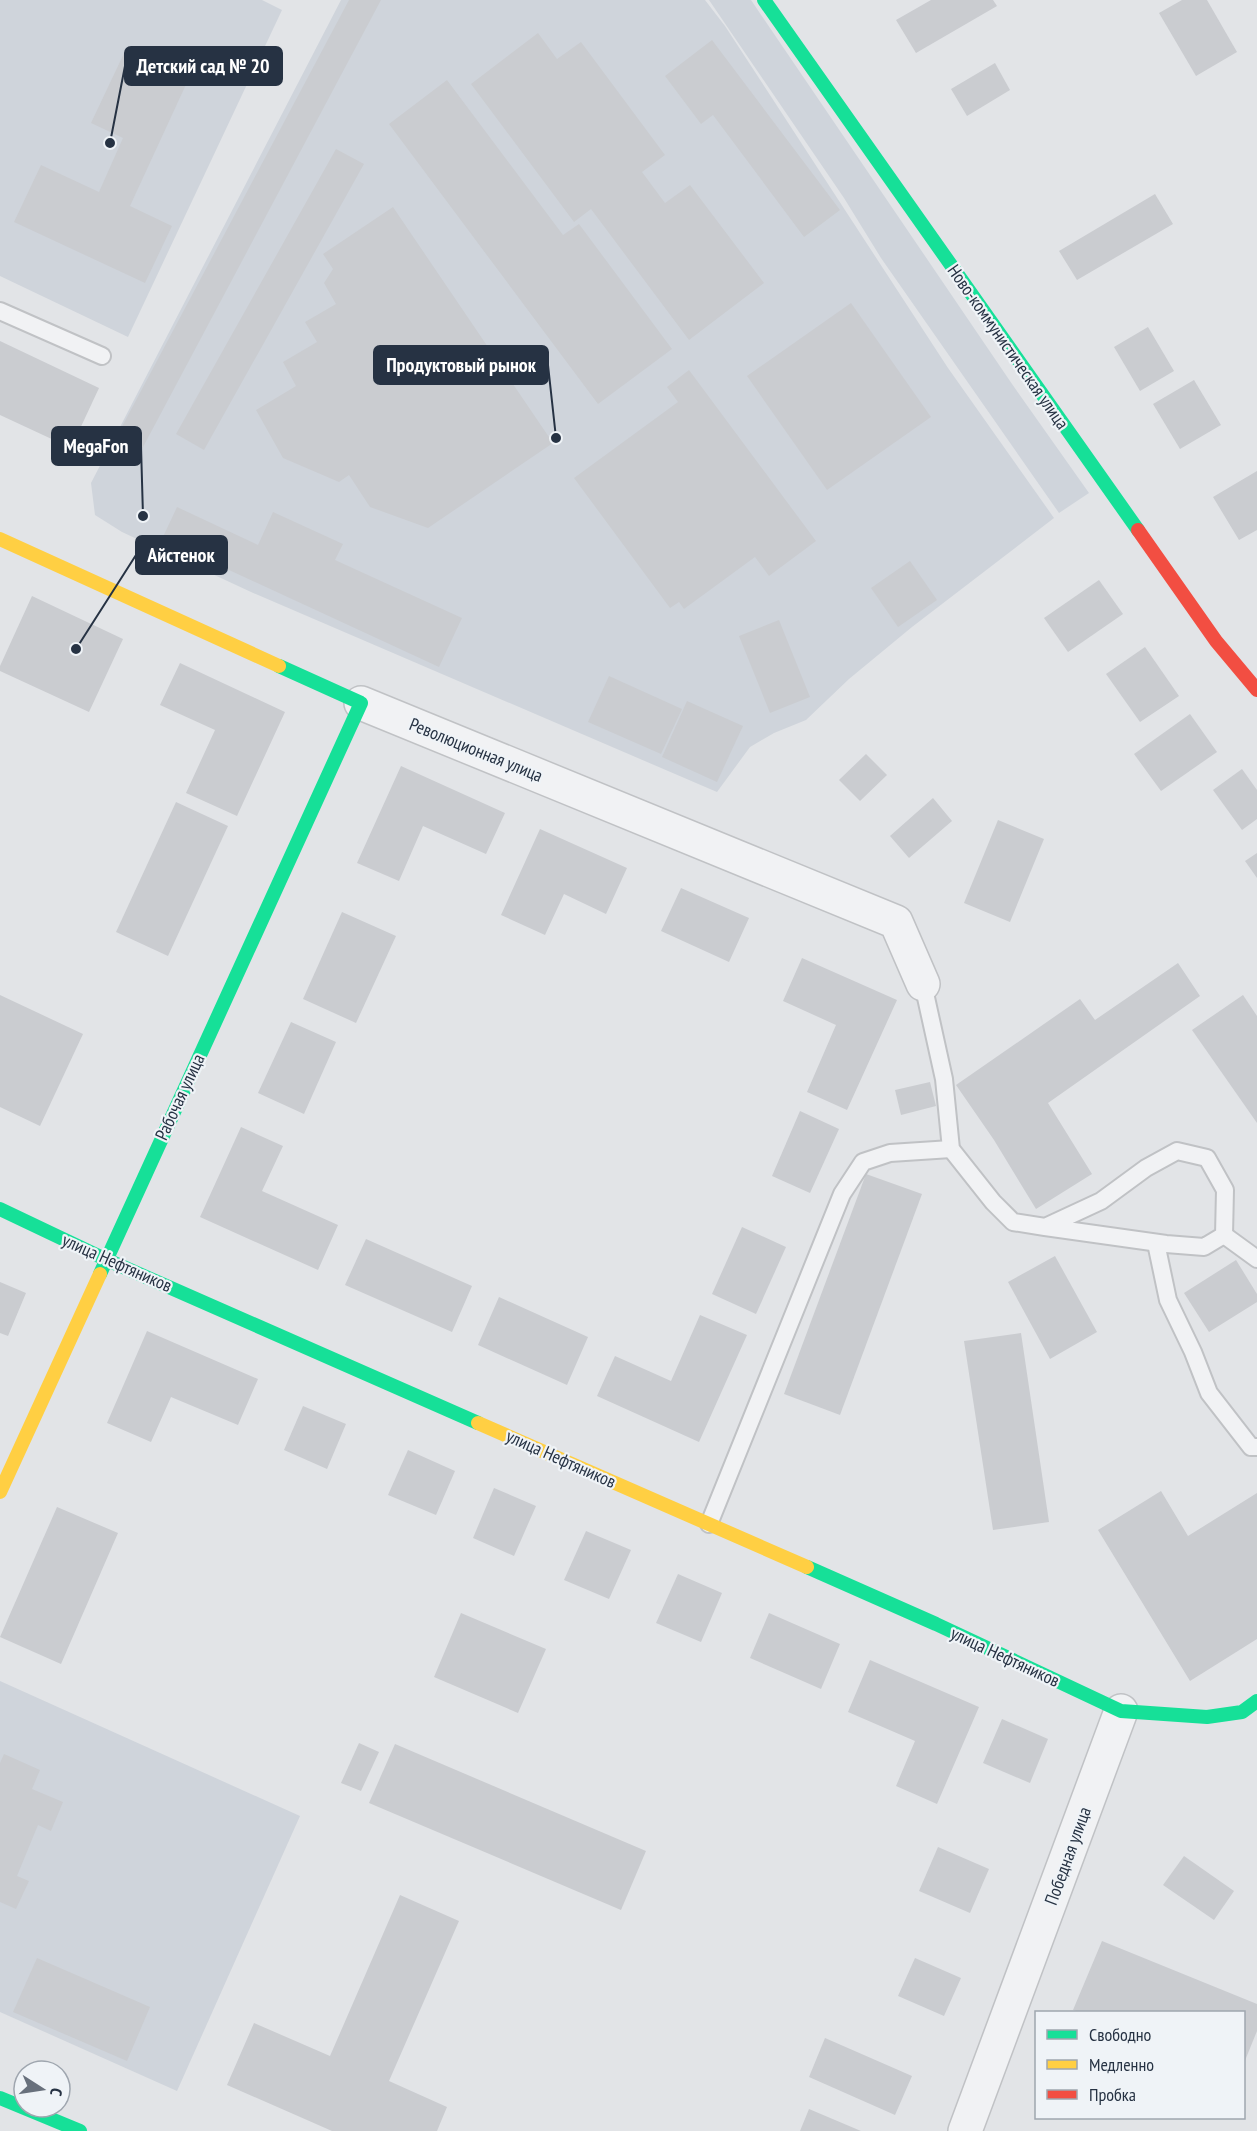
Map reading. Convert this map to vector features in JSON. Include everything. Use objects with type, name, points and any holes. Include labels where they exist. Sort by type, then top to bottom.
[{"type":"street","name":"Ново-коммунистическая улица","points":[[764,0],[1216,641],[1257,690]]},
{"type":"street","name":"Революционная улица","points":[[0,539],[361,703],[896,922],[923,984]]},
{"type":"street","name":"Рабочая улица","points":[[0,1492],[361,703]]},
{"type":"street","name":"улица Нефтяников","points":[[0,1209],[105,1259],[936,1624],[1121,1711]]},
{"type":"street","points":[[1121,1711],[1207,1718],[1252,1712]]},
{"type":"street","name":"Победная улица","points":[[965,2131],[1121,1711]]},
{"type":"street","points":[[0,2098],[80,2131]]},
{"type":"lane","points":[[0,311],[102,356]]},
{"type":"lane","points":[[923,984],[944,1079],[951,1149],[993,1202],[1013,1222],[1156,1243],[1204,1247],[1224,1235]]},
{"type":"lane","points":[[709,1524],[842,1194],[863,1162],[890,1153],[951,1149]]},
{"type":"lane","points":[[1045,1227],[1101,1201],[1146,1168],[1177,1151],[1207,1158],[1225,1190],[1224,1235]]},
{"type":"lane","points":[[1224,1235],[1257,1259]]},
{"type":"lane","points":[[1156,1243],[1168,1300],[1193,1352],[1209,1393],[1251,1447],[1257,1447]]},
{"type":"shaded area","points":[[0,0],[262,0],[282,10],[128,337],[0,276]]},
{"type":"shaded area","points":[[341,0],[705,0],[725,26],[948,368],[1054,518],[912,627],[849,679],[806,720],[774,733],[750,747],[717,792],[251,592],[122,532],[95,515],[91,483]]},
{"type":"shaded area","points":[[709,0],[751,0],[1012,384],[1089,493],[1059,513],[881,258],[844,198]]},
{"type":"shaded area","points":[[0,1681],[300,1816],[177,2091],[0,2012]]},
{"type":"building","points":[[349,0],[381,0],[134,464],[109,451]]},
{"type":"building","points":[[931,0],[993,0],[997,6],[916,53],[896,20]]},
{"type":"building","points":[[1182,0],[1207,0],[1237,52],[1196,76],[1159,13]]},
{"type":"building","points":[[538,33],[557,59],[581,42],[665,155],[642,172],[665,203],[690,185],[764,283],[689,340],[591,209],[574,222],[471,84]]},
{"type":"building","points":[[712,40],[840,210],[804,237],[713,115],[701,124],[665,76]]},
{"type":"building","points":[[126,49],[189,78],[130,206],[172,226],[145,283],[14,222],[41,165],[99,192],[123,138],[91,123]]},
{"type":"building","points":[[995,63],[1010,90],[967,116],[951,89]]},
{"type":"building","points":[[447,80],[563,235],[579,224],[672,349],[598,404],[389,124]]},
{"type":"building","points":[[336,149],[364,164],[204,450],[176,434]]},
{"type":"building","points":[[1155,194],[1173,224],[1077,280],[1059,251]]},
{"type":"building","points":[[393,207],[553,443],[428,528],[370,507],[349,475],[339,482],[283,458],[256,410],[296,386],[283,362],[317,342],[305,322],[336,304],[324,283],[333,269],[323,254]]},
{"type":"building","points":[[851,303],[931,417],[827,490],[747,376]]},
{"type":"building","points":[[1148,327],[1174,371],[1140,391],[1114,347]]},
{"type":"building","points":[[0,341],[99,388],[71,448],[0,415]]},
{"type":"building","points":[[689,370],[816,541],[769,576],[755,557],[684,609],[679,602],[670,608],[574,478],[678,402],[667,387]]},
{"type":"building","points":[[1194,380],[1221,425],[1180,449],[1153,404]]},
{"type":"building","points":[[1257,471],[1257,530],[1239,540],[1213,497]]},
{"type":"building","points":[[177,507],[258,545],[273,512],[343,544],[335,560],[462,618],[439,667],[162,539]]},
{"type":"building","points":[[910,561],[937,600],[898,627],[871,588]]},
{"type":"building","points":[[1099,580],[1123,614],[1068,652],[1044,618]]},
{"type":"building","points":[[32,596],[123,639],[89,712],[0,671],[0,666]]},
{"type":"building","points":[[779,620],[810,697],[770,713],[739,636]]},
{"type":"building","points":[[1145,647],[1179,696],[1140,722],[1106,674]]},
{"type":"building","points":[[180,663],[285,712],[237,816],[186,793],[215,730],[160,705]]},
{"type":"building","points":[[609,676],[682,709],[661,754],[588,722]]},
{"type":"building","points":[[687,701],[743,726],[717,782],[662,757]]},
{"type":"building","points":[[1190,714],[1217,752],[1161,791],[1134,754]]},
{"type":"building","points":[[866,754],[887,775],[860,801],[839,780]]},
{"type":"building","points":[[401,766],[505,813],[486,854],[423,826],[399,881],[357,863]]},
{"type":"building","points":[[1242,769],[1257,790],[1257,819],[1242,830],[1213,790]]},
{"type":"building","points":[[933,798],[952,821],[909,858],[890,836]]},
{"type":"building","points":[[176,802],[228,826],[168,956],[116,932]]},
{"type":"building","points":[[998,820],[1044,839],[1010,922],[964,903]]},
{"type":"building","points":[[540,829],[627,868],[606,914],[564,894],[545,935],[501,915]]},
{"type":"building","points":[[1257,853],[1257,878],[1245,861]]},
{"type":"building","points":[[681,888],[749,918],[729,962],[661,931]]},
{"type":"building","points":[[342,912],[396,936],[356,1023],[303,999]]},
{"type":"building","points":[[802,958],[897,1000],[847,1110],[807,1092],[836,1025],[783,1001]]},
{"type":"building","points":[[1178,963],[1200,996],[1048,1103],[1092,1174],[1036,1209],[994,1140],[956,1085],[1080,999],[1095,1020]]},
{"type":"building","points":[[0,995],[83,1034],[40,1126],[0,1107]]},
{"type":"building","points":[[1243,995],[1257,1016],[1257,1123],[1192,1030]]},
{"type":"building","points":[[291,1022],[336,1042],[304,1114],[258,1093]]},
{"type":"building","points":[[930,1082],[936,1106],[901,1115],[895,1090]]},
{"type":"building","points":[[800,1111],[839,1129],[810,1193],[772,1176]]},
{"type":"building","points":[[241,1127],[283,1146],[262,1191],[338,1225],[318,1270],[200,1217]]},
{"type":"building","points":[[866,1174],[922,1194],[840,1415],[784,1394]]},
{"type":"building","points":[[742,1227],[786,1247],[756,1314],[712,1294]]},
{"type":"building","points":[[366,1239],[472,1286],[452,1332],[345,1285]]},
{"type":"building","points":[[1055,1256],[1097,1332],[1050,1359],[1008,1282]]},
{"type":"building","points":[[1236,1260],[1257,1294],[1257,1302],[1209,1332],[1184,1293]]},
{"type":"building","points":[[0,1282],[26,1293],[8,1336],[0,1333]]},
{"type":"building","points":[[499,1297],[588,1337],[567,1385],[478,1345]]},
{"type":"building","points":[[700,1315],[747,1335],[699,1442],[597,1396],[615,1356],[671,1381]]},
{"type":"building","points":[[147,1331],[258,1379],[238,1425],[171,1397],[151,1442],[107,1423]]},
{"type":"building","points":[[1021,1333],[1049,1522],[993,1530],[964,1341]]},
{"type":"building","points":[[303,1406],[346,1424],[327,1469],[284,1450]]},
{"type":"building","points":[[408,1450],[455,1471],[436,1515],[388,1495]]},
{"type":"building","points":[[494,1488],[536,1506],[514,1556],[473,1538]]},
{"type":"building","points":[[1161,1491],[1188,1536],[1257,1493],[1257,1639],[1190,1681],[1098,1530]]},
{"type":"building","points":[[57,1507],[118,1533],[61,1664],[0,1637]]},
{"type":"building","points":[[586,1531],[631,1550],[609,1599],[564,1580]]},
{"type":"building","points":[[678,1574],[722,1593],[701,1642],[656,1623]]},
{"type":"building","points":[[461,1613],[546,1649],[518,1713],[434,1677]]},
{"type":"building","points":[[769,1613],[840,1644],[821,1689],[750,1658]]},
{"type":"building","points":[[870,1660],[979,1707],[937,1804],[896,1786],[915,1741],[848,1712]]},
{"type":"building","points":[[1002,1719],[1048,1739],[1030,1783],[983,1763]]},
{"type":"building","points":[[359,1743],[379,1752],[361,1791],[341,1783]]},
{"type":"building","points":[[395,1744],[646,1851],[621,1910],[369,1803]]},
{"type":"building","points":[[4,1754],[40,1770],[32,1789],[63,1802],[51,1831],[38,1825],[17,1876],[29,1881],[16,1909],[0,1902],[0,1763]]},
{"type":"building","points":[[938,1847],[989,1869],[970,1913],[919,1891]]},
{"type":"building","points":[[1184,1856],[1234,1891],[1214,1920],[1163,1885]]},
{"type":"building","points":[[400,1895],[459,1921],[389,2081],[447,2107],[437,2131],[332,2131],[227,2085],[254,2023],[330,2056]]},
{"type":"building","points":[[1102,1941],[1257,2004],[1257,2031],[1245,2061],[1245,2011],[1073,2010]]},
{"type":"building","points":[[37,1958],[150,2007],[127,2061],[13,2012]]},
{"type":"building","points":[[915,1958],[961,1978],[944,2016],[898,1996]]},
{"type":"building","points":[[825,2038],[912,2076],[895,2115],[809,2077]]},
{"type":"building","points":[[809,2109],[861,2131],[800,2131]]},
{"type":"traffic: fast","points":[[764,0],[1138,530]]},
{"type":"traffic: fast","points":[[100,1274],[361,703],[279,666]]},
{"type":"traffic: fast","points":[[0,1209],[105,1259],[478,1423]]},
{"type":"traffic: fast","points":[[807,1567],[936,1624],[1121,1711],[1207,1717],[1242,1712],[1257,1701]]},
{"type":"traffic: fast","points":[[0,2098],[80,2131]]},
{"type":"traffic: slow","points":[[0,539],[279,666]]},
{"type":"traffic: slow","points":[[0,1492],[100,1274]]},
{"type":"traffic: slow","points":[[478,1423],[807,1567]]},
{"type":"traffic: jam","points":[[1138,530],[1216,641],[1257,690]]},
{"type":"place","name":"Детский сад № 20","points":[[110,143]]},
{"type":"place","name":"Продуктовый рынок","points":[[556,438]]},
{"type":"place","name":"MegaFon","points":[[143,516]]},
{"type":"place","name":"Айстенок","points":[[76,649]]}]
